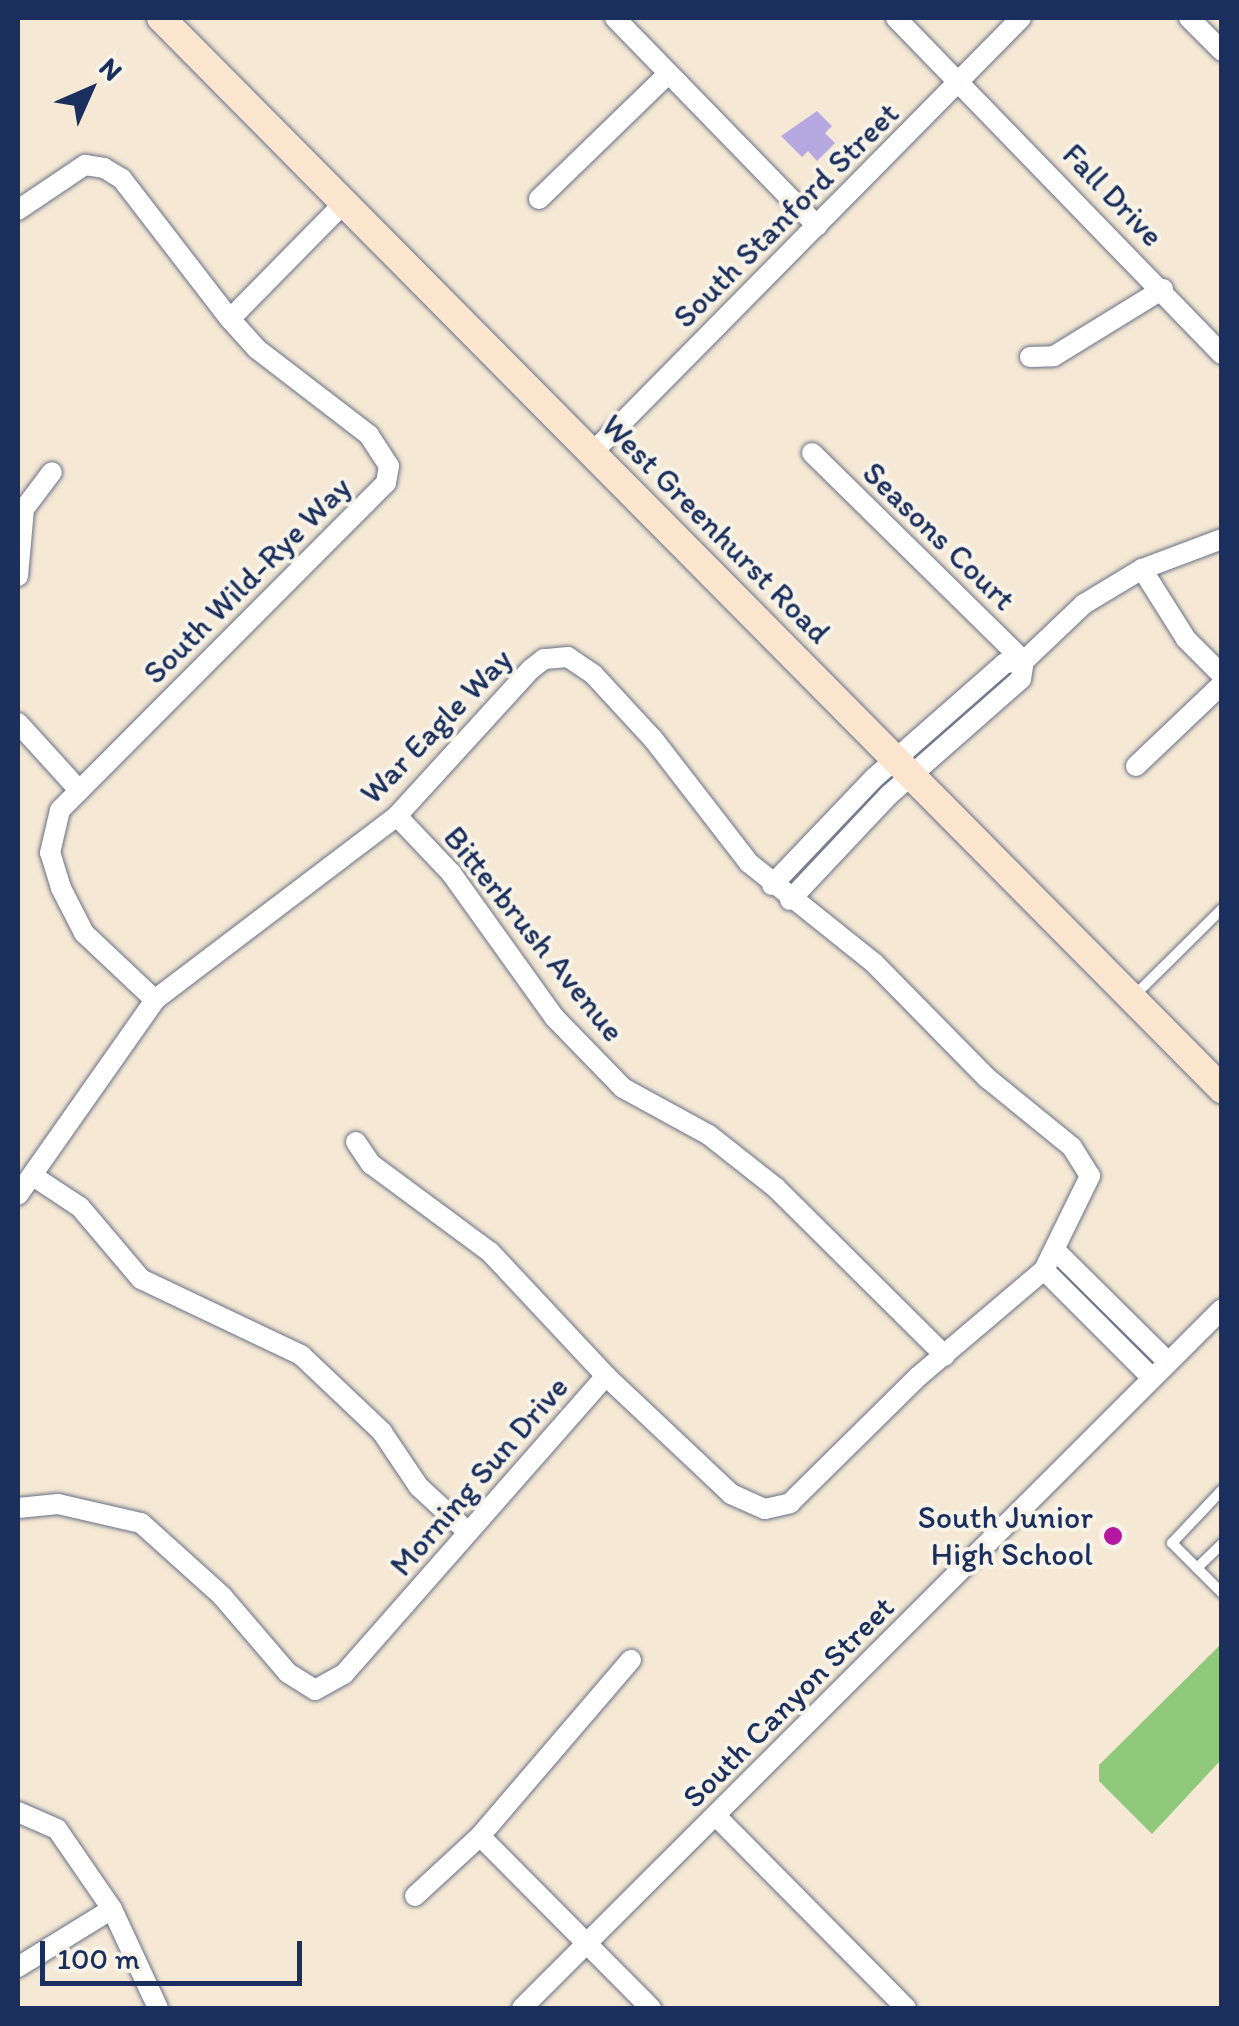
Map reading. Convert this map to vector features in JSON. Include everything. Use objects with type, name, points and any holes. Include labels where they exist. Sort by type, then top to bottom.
[{"type":"main road","name":"West Greenhurst Road","points":[[164,19],[1222,1089]]},
{"type":"street","points":[[615,18],[817,226]]},
{"type":"street","name":"Fall Drive","points":[[896,18],[1222,354]]},
{"type":"street","name":"South Stanford Street","points":[[592,453],[1021,18]]},
{"type":"street","points":[[1189,18],[1222,51]]},
{"type":"street","points":[[539,199],[667,75]]},
{"type":"street","name":"South Wild-Rye Way","points":[[18,210],[75,170],[104,168],[122,178],[257,349],[368,436],[390,466],[386,483],[79,790]]},
{"type":"street","points":[[230,319],[344,203]]},
{"type":"street","points":[[1030,356],[1054,356],[1163,289]]},
{"type":"street","name":"Seasons Court","points":[[812,454],[1024,661]]},
{"type":"street","points":[[18,576],[24,509],[52,472]]},
{"type":"street","points":[[772,885],[903,768],[1021,679],[1024,661],[1084,604],[1142,568],[1222,539]]},
{"type":"street","points":[[1142,568],[1186,639],[1222,676]]},
{"type":"street","name":"War Eagle Way","points":[[156,1000],[397,816],[531,669],[544,660],[568,657],[621,702],[772,885],[874,963],[987,1078],[1085,1163],[1086,1193],[1058,1253]]},
{"type":"street","points":[[1136,766],[1222,684]]},
{"type":"street","points":[[18,723],[79,790],[50,832],[61,888],[84,933],[156,1000],[18,1195]]},
{"type":"street","points":[[790,900],[903,768]]},
{"type":"street","name":"Bitterbrush Avenue","points":[[397,816],[451,873],[554,1016],[623,1088],[709,1136],[776,1188],[945,1356]]},
{"type":"street","points":[[356,1142],[371,1164],[490,1252],[606,1376]]},
{"type":"street","points":[[34,1176],[80,1207],[141,1279],[301,1355],[382,1432],[419,1487],[468,1532]]},
{"type":"street","points":[[1058,1253],[1168,1362]]},
{"type":"street","name":"Morning Sun Drive","points":[[18,1508],[58,1504],[141,1523],[222,1596],[288,1673],[314,1690],[344,1674],[606,1376],[731,1494],[765,1508],[790,1503],[1058,1253]]},
{"type":"street","points":[[1044,1270],[1152,1378]]},
{"type":"street","name":"South Canyon Street","points":[[522,2008],[1222,1309]]},
{"type":"street","points":[[415,1896],[480,1836],[632,1660]]},
{"type":"street","points":[[18,1812],[56,1830],[112,1909],[158,2008]]},
{"type":"street","points":[[716,1816],[906,2008]]},
{"type":"street","points":[[480,1836],[651,2008]]},
{"type":"street","points":[[18,1967],[112,1909]]},
{"type":"lane","points":[[1132,998],[1222,909]]},
{"type":"lane","points":[[1222,1490],[1173,1537],[1196,1568],[1222,1593]]},
{"type":"lane","points":[[1196,1568],[1222,1544]]},
{"type":"green space","points":[[1221,1644],[1221,1760],[1152,1834],[1099,1781],[1099,1765]]},
{"type":"building","points":[[817,111],[832,126],[825,133],[835,143],[817,161],[808,151],[802,157],[781,136]]},
{"type":"place","name":"South Junior High School","points":[[1113,1536]]}]
